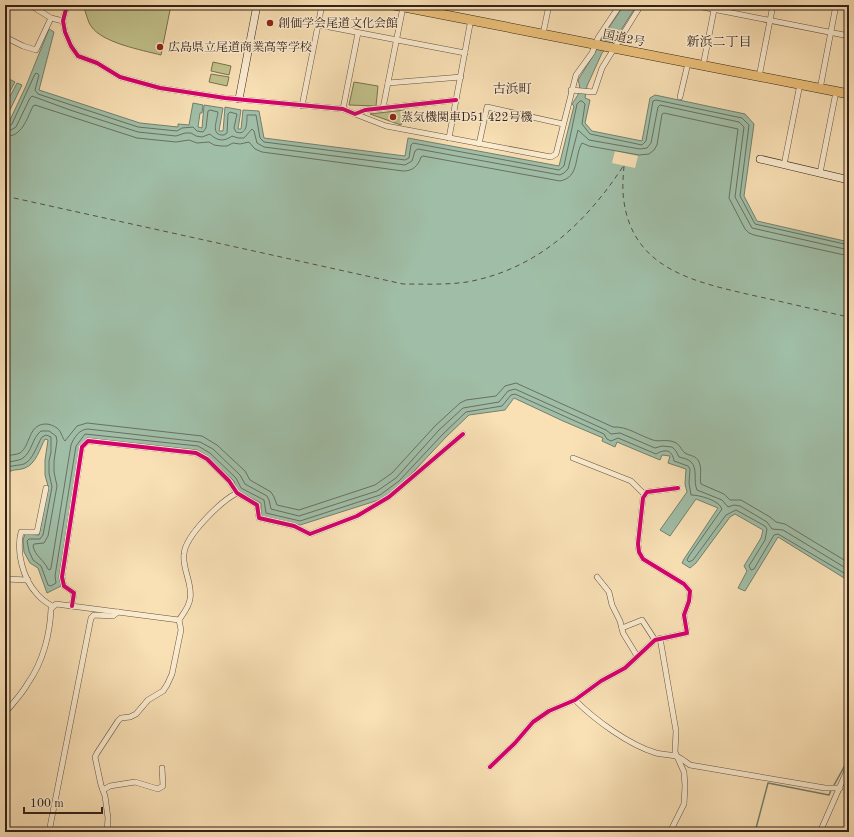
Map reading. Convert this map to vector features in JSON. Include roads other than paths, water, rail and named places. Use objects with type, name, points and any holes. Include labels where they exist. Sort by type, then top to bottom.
[{"type":"highway","name":"国道2号","points":[[399,6],[849,94]]},
{"type":"street","points":[[30,5],[51,18],[63,21]]},
{"type":"street","points":[[67,5],[63,21],[66,38],[78,56],[97,63],[120,77],[160,88],[225,98],[343,109],[386,126],[551,157],[556,154],[576,75],[605,46],[641,5]]},
{"type":"street","points":[[239,99],[257,5]]},
{"type":"street","points":[[302,106],[322,5]]},
{"type":"street","points":[[543,34],[548,5]]},
{"type":"street","points":[[571,90],[594,92],[602,68],[605,46],[598,38],[620,5]]},
{"type":"street","points":[[692,5],[849,36]]},
{"type":"street","points":[[759,77],[773,5]]},
{"type":"street","points":[[820,89],[836,5]]},
{"type":"street","points":[[383,108],[397,40],[399,6]]},
{"type":"street","points":[[703,66],[714,10]]},
{"type":"street","points":[[5,37],[23,46],[36,50],[51,18]]},
{"type":"street","points":[[450,138],[471,19]]},
{"type":"street","points":[[318,26],[465,53]]},
{"type":"street","points":[[343,109],[358,33]]},
{"type":"street","points":[[680,97],[688,63]]},
{"type":"street","points":[[388,83],[460,77]]},
{"type":"street","points":[[784,164],[800,84]]},
{"type":"street","points":[[820,173],[836,92]]},
{"type":"street","points":[[355,114],[366,110],[456,100]]},
{"type":"street","points":[[479,144],[487,107],[563,124]]},
{"type":"street","points":[[760,159],[849,180]]},
{"type":"street","points":[[72,606],[74,593],[64,586],[62,577],[82,447],[88,441],[196,453],[207,459],[229,481],[237,493],[257,505],[259,518],[294,526],[310,534],[356,516],[389,497],[463,434]]},
{"type":"street","points":[[573,458],[631,481],[645,495]]},
{"type":"street","points":[[46,488],[37,532],[21,532],[18,542],[22,567],[28,580],[37,594],[52,606]]},
{"type":"street","points":[[490,767],[533,722],[549,711],[575,700],[601,681],[625,668],[658,639],[687,633],[684,615],[689,601],[690,591],[684,584],[643,559],[639,552],[638,544],[643,498],[647,492],[653,490],[678,488]]},
{"type":"street","points":[[107,832],[108,818],[106,796],[101,785],[96,757],[97,753],[121,718],[130,717],[136,714],[148,700],[163,691],[168,685],[172,674],[181,630],[179,620],[190,600],[191,592],[184,565],[184,553],[188,540],[196,529],[229,497],[237,493]]},
{"type":"street","points":[[597,577],[609,592],[612,605],[620,621],[623,633],[637,656]]},
{"type":"street","points":[[5,579],[28,580]]},
{"type":"street","points":[[52,606],[56,604],[179,620]]},
{"type":"street","points":[[5,713],[28,684],[36,671],[50,622],[52,606]]},
{"type":"street","points":[[49,832],[91,618],[94,615],[113,616],[118,612]]},
{"type":"street","points":[[622,628],[642,620],[658,639],[676,731],[675,752],[684,772],[685,786],[684,804],[670,832]]},
{"type":"street","points":[[575,700],[586,711],[612,731],[657,753],[677,756],[690,765],[825,788],[840,788]]},
{"type":"street","points":[[684,772],[690,765]]},
{"type":"street","points":[[820,832],[849,766]]},
{"type":"street","points":[[103,790],[110,786],[135,782],[158,789],[163,786],[162,768]]},
{"type":"water","points":[[624,5],[637,5],[614,41],[602,53],[587,86],[585,98],[590,100],[585,123],[592,131],[642,141],[650,98],[655,95],[745,114],[754,124],[744,196],[757,221],[849,242],[849,581],[778,537],[745,591],[738,588],[747,571],[744,566],[761,538],[763,530],[735,514],[730,517],[696,563],[690,568],[682,563],[718,508],[696,499],[670,536],[660,530],[687,492],[685,484],[686,469],[668,463],[670,456],[662,455],[660,460],[617,442],[615,447],[602,441],[603,438],[514,398],[505,410],[469,415],[402,484],[382,499],[300,525],[261,516],[261,503],[237,491],[234,481],[207,456],[197,450],[87,438],[80,447],[59,577],[61,586],[47,593],[38,568],[30,563],[24,552],[23,540],[25,534],[39,535],[48,486],[45,475],[45,460],[48,440],[45,439],[35,459],[29,466],[10,471],[5,475],[5,121],[9,122],[26,86],[49,29],[54,32],[39,90],[140,123],[178,127],[178,124],[189,125],[193,103],[203,105],[198,127],[202,128],[204,105],[223,108],[219,131],[223,131],[225,107],[241,110],[238,129],[241,129],[243,110],[259,111],[264,138],[405,156],[408,138],[559,166],[574,106],[572,104],[578,95],[578,80],[596,51],[602,38]]},
{"type":"water","points":[[5,77],[15,82],[5,100]]},
{"type":"water","points":[[17,83],[22,85],[6,118],[5,106]]},
{"type":"waterway","points":[[833,787],[849,758]]},
{"type":"waterway","points":[[755,832],[768,783],[829,795],[831,790]]},
{"type":"place","name":"創価学会尾道文化会館","points":[[270,23]]},
{"type":"place","name":"広島県立尾道商業高等学校","points":[[160,47]]},
{"type":"place","name":"蒸気機関車D51 422号機","points":[[393,117]]},
{"type":"district","name":"新浜二丁目","points":[[719,41]]},
{"type":"district","name":"古浜町","points":[[512,88]]}]
